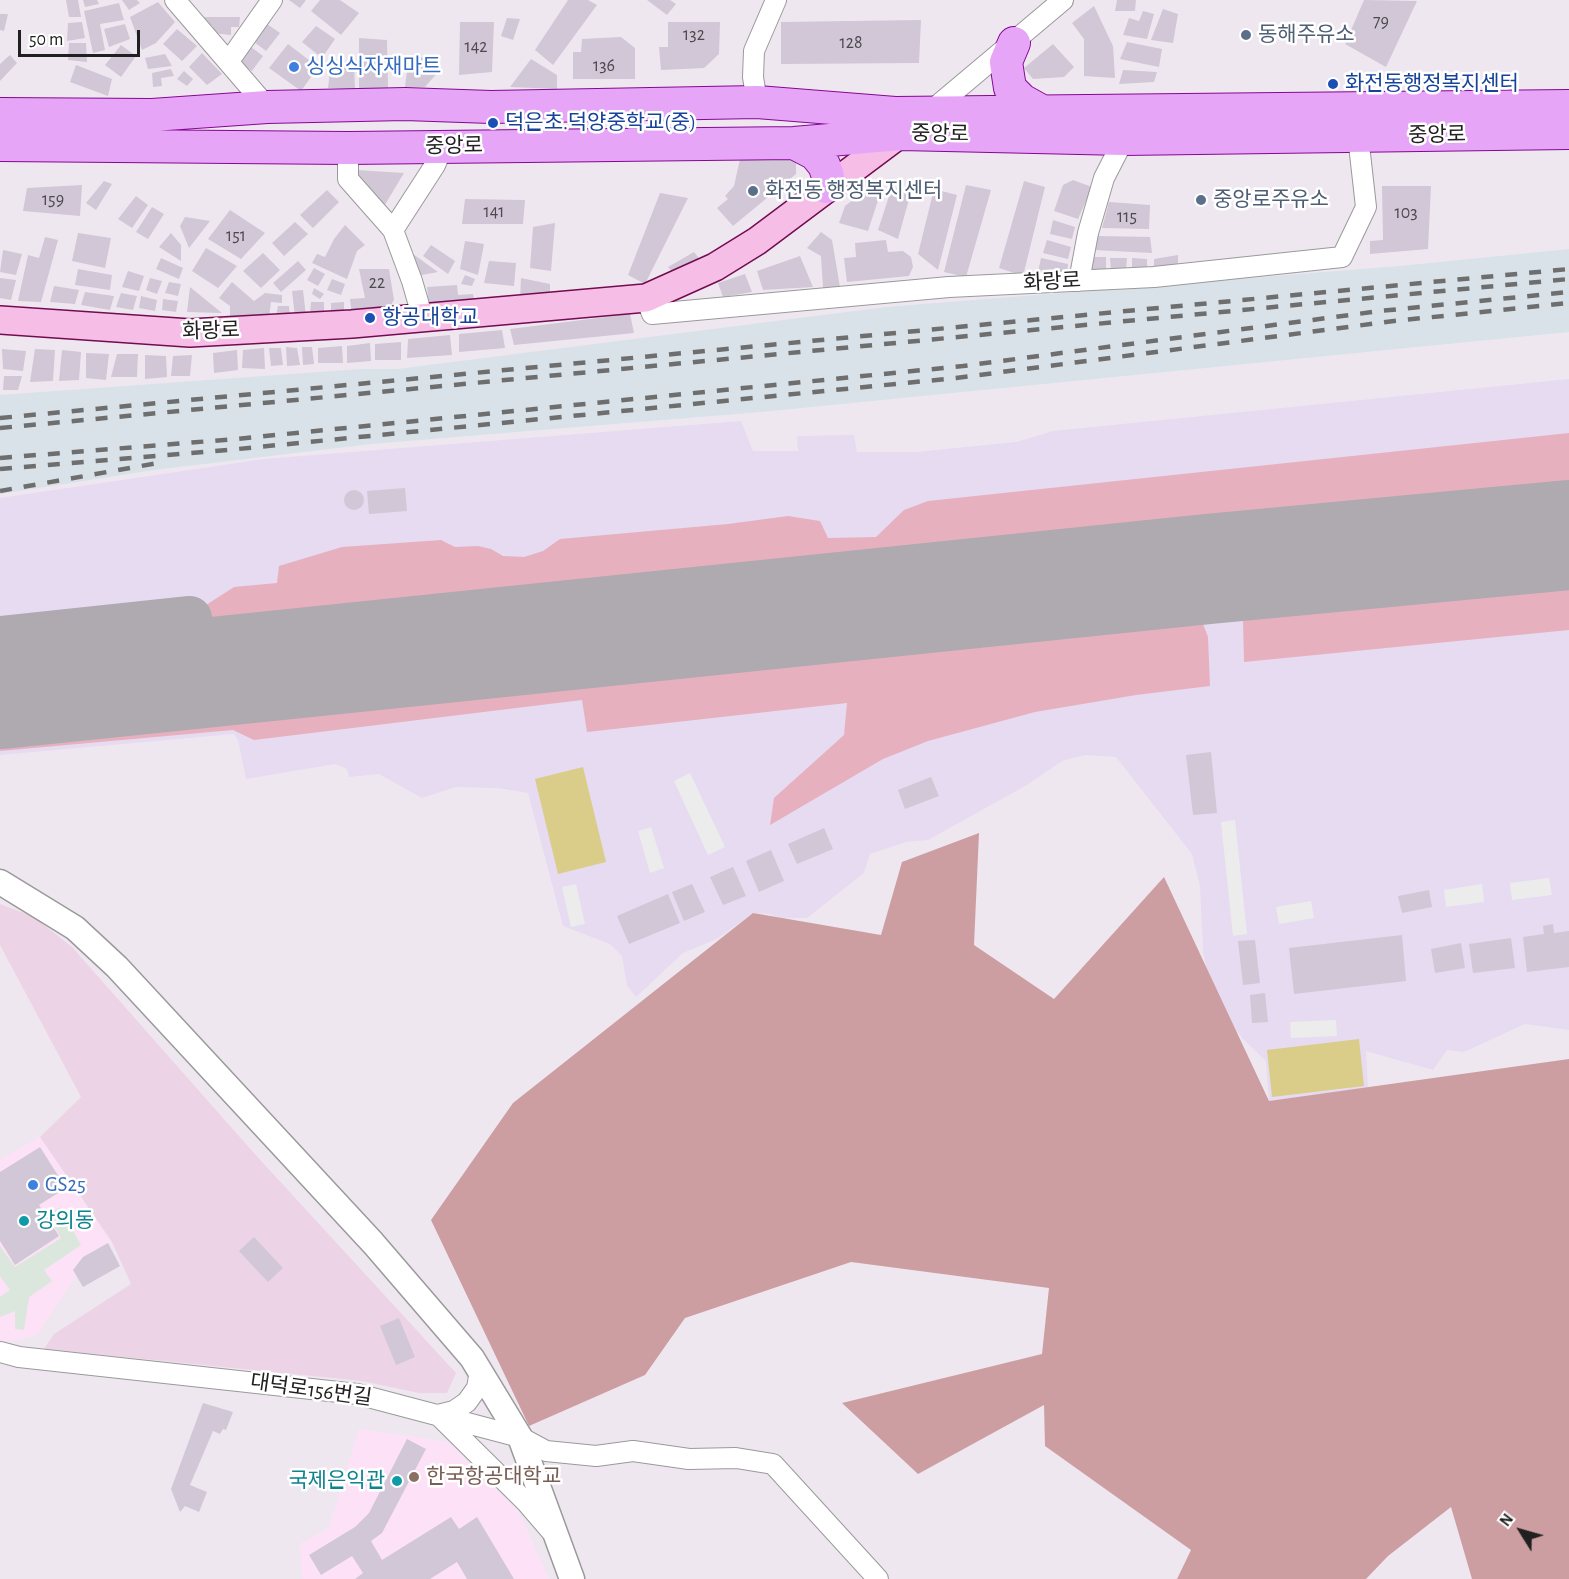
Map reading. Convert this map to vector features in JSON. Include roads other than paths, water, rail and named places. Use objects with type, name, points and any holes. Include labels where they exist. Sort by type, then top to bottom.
[{"type":"main road","points":[[1014,44],[1006,62],[1010,88],[1022,100],[1040,110]]},
{"type":"main road","name":"중앙로","points":[[0,114],[152,115],[267,107],[405,104],[491,107],[757,102],[895,113],[1569,106]]},
{"type":"main road","name":"화랑로","points":[[0,320],[190,333],[423,319],[646,298],[715,267],[757,241],[931,111]]},
{"type":"main road","name":"중앙로","points":[[0,146],[348,148],[794,143],[901,134],[1124,139],[1569,133]]},
{"type":"main road","points":[[794,143],[815,154],[824,165],[828,176],[826,188]]},
{"type":"street","points":[[175,0],[267,107]]},
{"type":"street","points":[[229,61],[272,0]]},
{"type":"street","points":[[757,102],[753,77],[754,51],[776,0]]},
{"type":"street","name":"중앙로","points":[[931,111],[1014,44],[1063,0]]},
{"type":"street","name":"화랑로","points":[[646,298],[652,314],[949,286],[1154,277],[1342,258],[1366,207],[1358,136]]},
{"type":"street","points":[[1079,281],[1088,233],[1104,178],[1124,139]]},
{"type":"street","points":[[393,230],[435,165],[443,147]]},
{"type":"street","points":[[348,148],[348,178],[393,230],[423,319]]},
{"type":"street","points":[[0,882],[75,928],[117,967],[374,1243],[472,1358],[520,1437],[561,1543],[572,1579]]},
{"type":"street","points":[[0,1364],[9,1354]]},
{"type":"street","name":"대덕로156번길","points":[[9,1354],[357,1394],[520,1437],[546,1450],[597,1456],[633,1451],[689,1459],[736,1458],[773,1464],[878,1579]]},
{"type":"street","points":[[438,1415],[454,1411],[467,1402],[477,1388],[480,1371]]},
{"type":"street","points":[[438,1415],[527,1503],[561,1543]]},
{"type":"railway","points":[[0,418],[1569,269]]},
{"type":"railway","points":[[0,428],[1569,279]]},
{"type":"railway","points":[[0,458],[236,439],[963,366],[1380,311],[1569,292]]},
{"type":"railway","points":[[0,469],[238,449],[956,378],[1394,321],[1569,303]]},
{"type":"railway","points":[[0,491],[158,463]]},
{"type":"place","name":"동해주유소","points":[[1246,35]]},
{"type":"place","name":"싱싱식자재마트","points":[[294,67]]},
{"type":"place","name":"화전동행정복지센터","points":[[1333,84]]},
{"type":"place","name":"덕은초.덕양중학교(중)","points":[[493,123]]},
{"type":"place","name":"화전동 행정복지센터","points":[[753,191]]},
{"type":"place","name":"중앙로주유소","points":[[1201,200]]},
{"type":"place","name":"항공대학교","points":[[370,318]]},
{"type":"place","name":"GS25","points":[[33,1185]]},
{"type":"place","name":"강의동","points":[[24,1221]]},
{"type":"place","name":"한국항공대학교","points":[[414,1477]]},
{"type":"place","name":"국제은익관","points":[[397,1481]]}]
